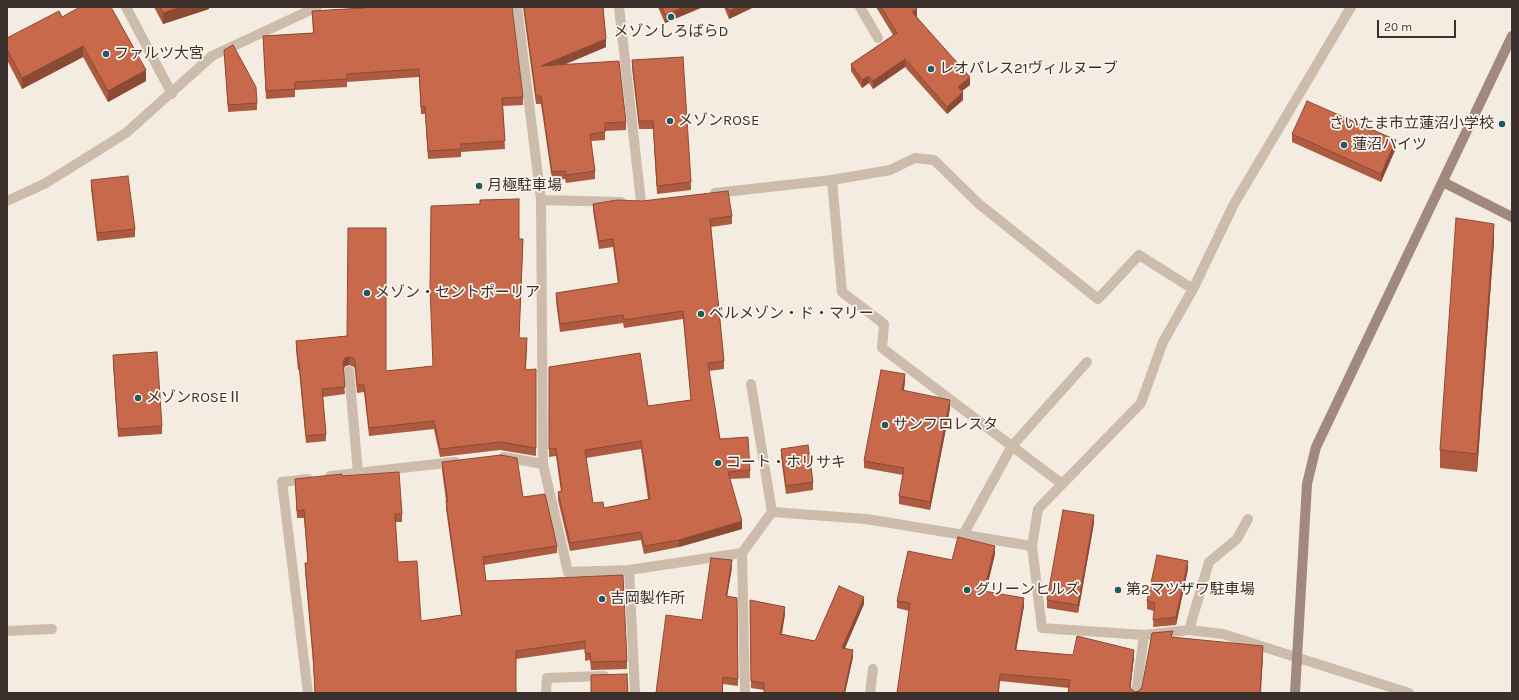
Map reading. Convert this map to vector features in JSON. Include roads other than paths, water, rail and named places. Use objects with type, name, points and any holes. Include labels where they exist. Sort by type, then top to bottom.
[{"type":"street","points":[[126,7],[172,94]]},
{"type":"street","points":[[7,201],[46,183],[126,133],[172,94],[212,56],[317,7]]},
{"type":"street","points":[[517,7],[541,200],[543,464],[568,572],[630,570],[742,554]]},
{"type":"street","points":[[541,200],[644,202],[619,7]]},
{"type":"street","points":[[860,7],[878,38]]},
{"type":"street","points":[[1351,7],[1234,204],[1193,289],[1163,342],[1141,403],[1038,509],[1032,546],[1042,628],[1144,635],[1189,630],[1223,634],[1297,656],[1409,693]]},
{"type":"street","points":[[1295,693],[1307,484],[1316,447],[1512,36]]},
{"type":"street","points":[[702,195],[832,180],[890,170],[915,158],[934,160],[979,204],[1098,299],[1139,255],[1193,289]]},
{"type":"street","points":[[832,180],[842,292],[884,324],[882,348],[1062,484]]},
{"type":"street","points":[[1443,182],[1512,217]]},
{"type":"street","points":[[963,535],[1012,446],[1088,362]]},
{"type":"street","points":[[348,371],[358,473]]},
{"type":"street","points":[[744,693],[742,554],[772,512],[751,384]]},
{"type":"street","points":[[493,457],[500,456],[543,464]]},
{"type":"street","points":[[308,693],[282,482],[469,460]]},
{"type":"street","points":[[772,512],[866,519],[1032,546]]},
{"type":"street","points":[[1189,630],[1209,562],[1237,539],[1248,520]]},
{"type":"street","points":[[630,570],[625,675],[635,693]]},
{"type":"street","points":[[7,631],[52,629]]},
{"type":"street","points":[[1136,693],[1144,635]]},
{"type":"street","points":[[870,693],[873,669]]},
{"type":"street","points":[[546,693],[547,678],[625,675]]},
{"type":"place","name":"メゾンしろばらD","points":[[671,17]]},
{"type":"place","name":"ファルツ大宮","points":[[106,54]]},
{"type":"place","name":"レオパレス21ヴィルヌーブ","points":[[931,69]]},
{"type":"place","name":"メゾンROSE","points":[[670,121]]},
{"type":"place","name":"さいたま市立蓮沼小学校","points":[[1502,124]]},
{"type":"place","name":"蓮沼ハイツ","points":[[1344,145]]},
{"type":"place","name":"月極駐車場","points":[[479,186]]},
{"type":"place","name":"メゾン・セントポーリア","points":[[367,293]]},
{"type":"place","name":"ベルメゾン・ド・マリー","points":[[701,314]]},
{"type":"place","name":"メゾンROSEⅡ","points":[[138,398]]},
{"type":"place","name":"サンフロレスタ","points":[[885,425]]},
{"type":"place","name":"コート・ホリサキ","points":[[718,463]]},
{"type":"place","name":"グリーンヒルズ","points":[[967,590]]},
{"type":"place","name":"第2マツザワ駐車場","points":[[1118,590]]},
{"type":"place","name":"吉岡製作所","points":[[602,599]]}]
